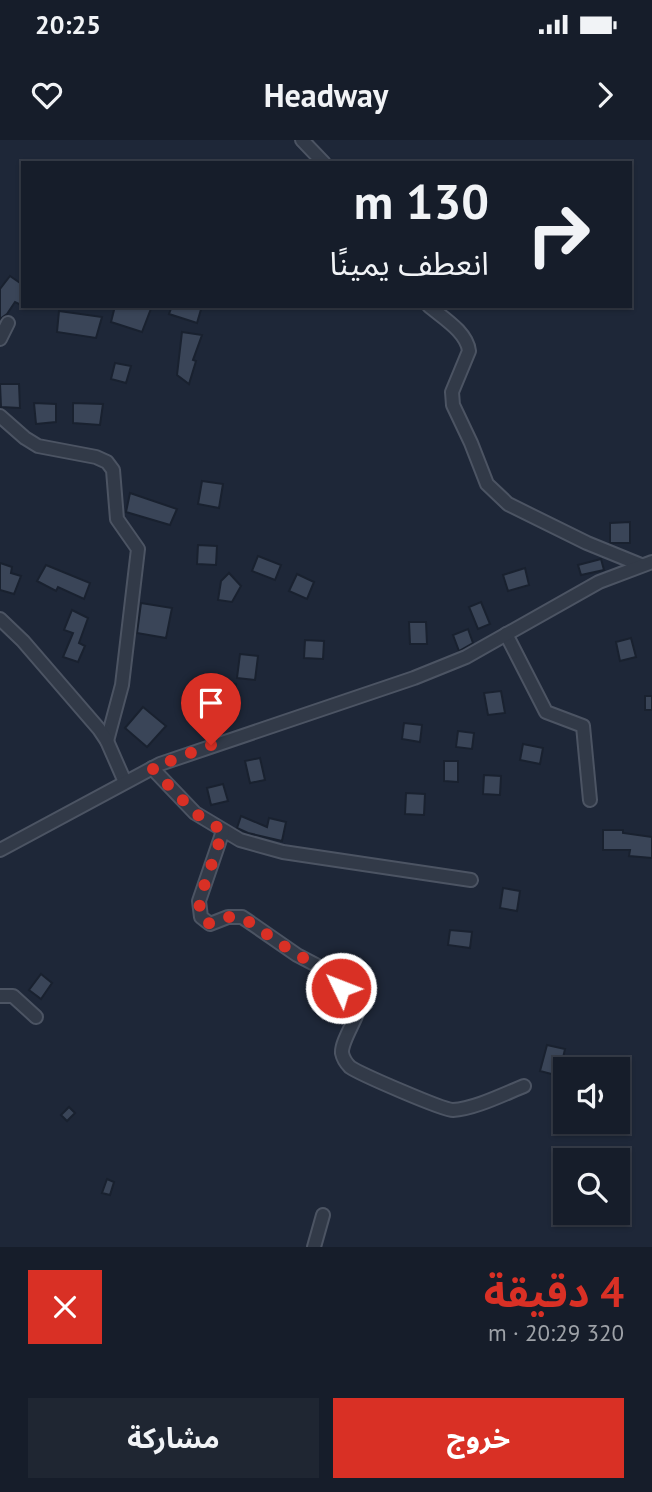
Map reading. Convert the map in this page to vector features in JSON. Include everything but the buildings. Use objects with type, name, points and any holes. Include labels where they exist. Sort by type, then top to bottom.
[{"type":"street","points":[[302,140],[322,161]]},
{"type":"street","points":[[431,308],[459,331],[468,344],[468,351],[452,392],[453,405],[487,484],[508,504],[587,543],[646,564]]},
{"type":"street","points":[[0,339],[8,323]]},
{"type":"street","points":[[0,416],[38,446],[96,457],[107,462],[113,470],[117,519],[138,548],[122,685],[107,741]]},
{"type":"street","points":[[0,850],[152,768],[414,678],[466,657],[599,582],[646,564]]},
{"type":"street","points":[[0,619],[23,640],[107,741],[125,782]]},
{"type":"street","points":[[506,634],[546,712],[583,726],[590,800]]},
{"type":"street","points":[[152,768],[195,813],[240,839],[283,852],[471,880]]},
{"type":"street","points":[[223,831],[199,901],[201,917],[210,924],[228,917],[242,917],[297,955],[314,963],[355,997],[359,1008],[342,1047],[349,1066],[375,1081],[387,1083],[447,1110],[462,1109],[524,1086]]},
{"type":"street","points":[[0,996],[13,996],[36,1017]]},
{"type":"street","points":[[314,1247],[323,1216]]},
{"type":"route","points":[[211,745],[152,768],[195,813],[223,831],[199,901],[201,917],[210,924],[228,917],[242,917],[297,955],[314,963],[341,988]]}]
